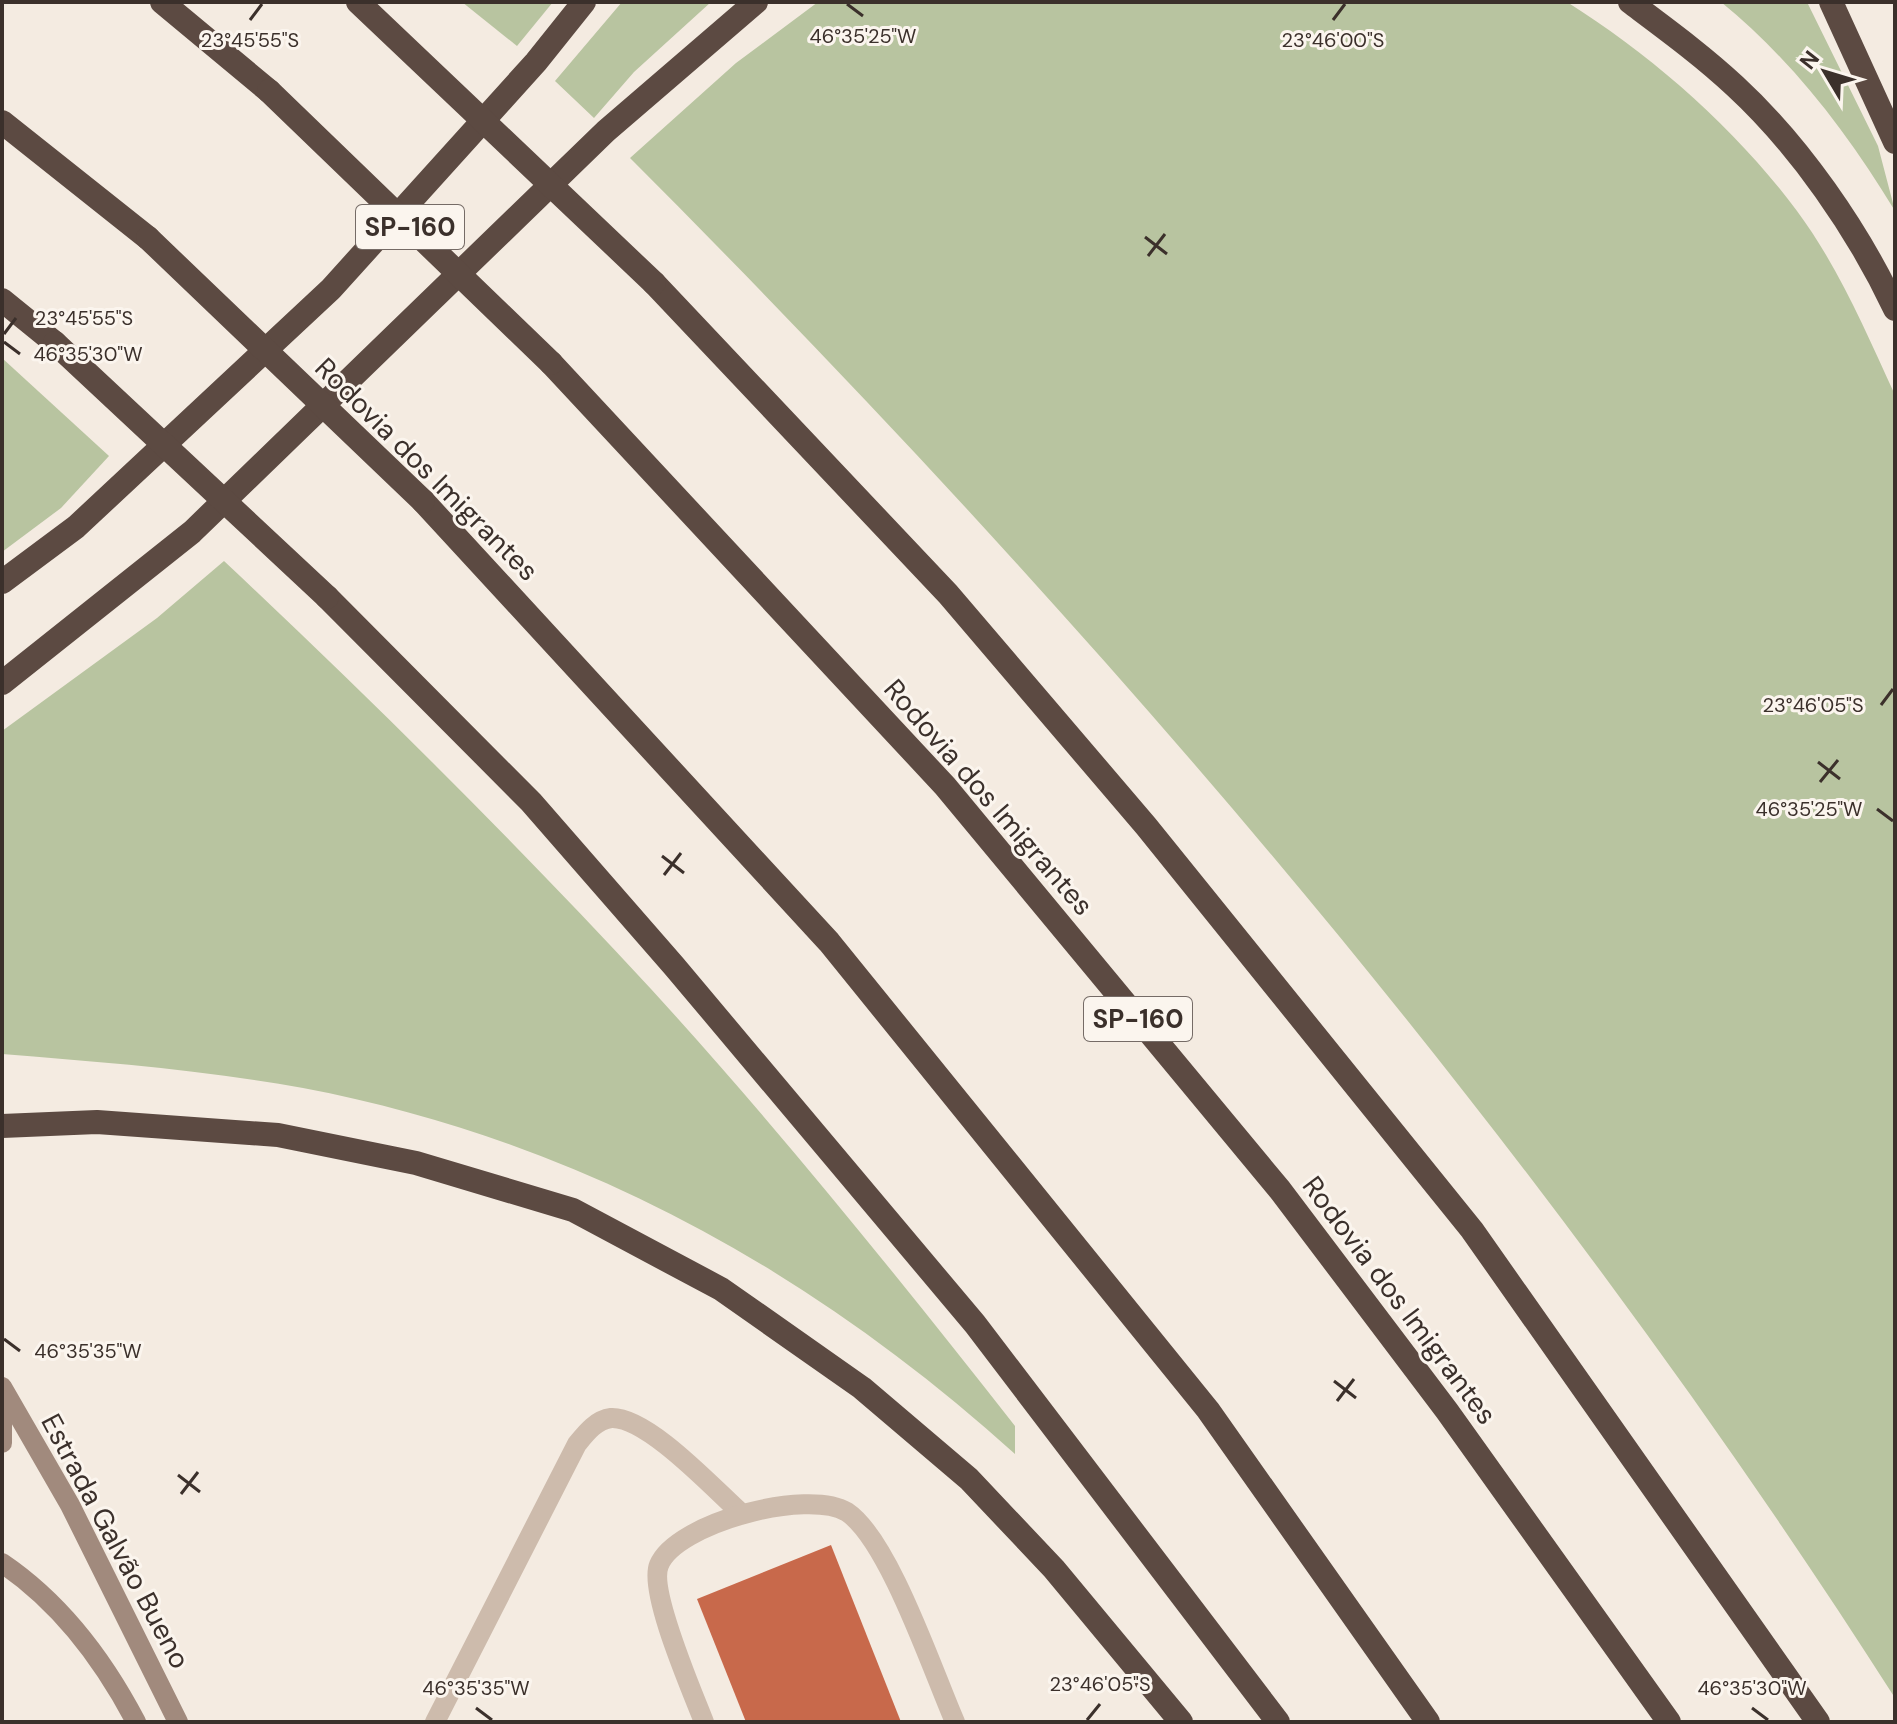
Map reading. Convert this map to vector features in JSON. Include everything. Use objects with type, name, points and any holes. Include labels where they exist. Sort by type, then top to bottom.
[{"type":"highway","name":"Rodovia dos Imigrantes","points":[[162,2],[269,91],[551,363],[945,786],[1280,1190],[1456,1423],[1669,1722]]},
{"type":"highway","points":[[358,2],[654,283],[948,594],[1146,826],[1472,1230],[1818,1722]]},
{"type":"highway","points":[[2,582],[76,527],[331,289],[536,62],[584,2]]},
{"type":"highway","points":[[2,683],[192,532],[606,131],[756,2]]},
{"type":"highway","points":[[1630,2],[1736,87],[1806,167],[1826,191],[1895,309]]},
{"type":"highway","points":[[1831,2],[1895,142]]},
{"type":"highway","name":"Rodovia dos Imigrantes","points":[[2,122],[148,238],[423,501],[829,942],[1208,1410],[1428,1722]]},
{"type":"highway","points":[[2,300],[55,343],[327,597],[531,802],[674,966],[975,1324],[1278,1722]]},
{"type":"highway","points":[[2,1126],[97,1122],[278,1135],[416,1163],[573,1210],[721,1289],[862,1388],[969,1479],[1054,1569],[1181,1722]]},
{"type":"main road","name":"Estrada Galvão Bueno","points":[[2,1387],[70,1505],[178,1722]]},
{"type":"main road","name":"Estrada Galvão Bueno","points":[[2,1400],[2,1443]]},
{"type":"main road","points":[[2,1563],[48,1598],[86,1640],[136,1722]]},
{"type":"lane","points":[[435,1722],[577,1444],[602,1421],[613,1418],[630,1422],[656,1439],[741,1513]]},
{"type":"lane","points":[[704,1722],[663,1611],[657,1581],[659,1565],[680,1543],[741,1513],[815,1503],[846,1512],[881,1553],[955,1722]]},
{"type":"green space","points":[[462,2],[553,2],[517,46]]},
{"type":"green space","points":[[622,2],[711,2],[634,72],[594,118],[555,81]]},
{"type":"green space","points":[[818,2],[1567,2],[1631,46],[1720,123],[1773,181],[1826,254],[1895,395],[1895,1698],[1757,1490],[1612,1287],[1461,1088],[1304,894],[1142,704],[975,518],[805,336],[630,158],[736,63]]},
{"type":"green space","points":[[1721,2],[1807,2],[1878,146],[1895,211],[1858,153],[1817,99],[1771,48]]},
{"type":"green space","points":[[2,358],[109,456],[61,508],[2,552]]},
{"type":"green space","points":[[224,561],[494,825],[699,1042],[837,1204],[1015,1426],[1015,1454],[937,1387],[856,1326],[772,1271],[684,1221],[594,1178],[501,1141],[404,1111],[303,1088],[191,1071],[2,1054],[2,731],[157,618]]},
{"type":"building","points":[[831,1545],[901,1722],[746,1722],[697,1599]]}]
